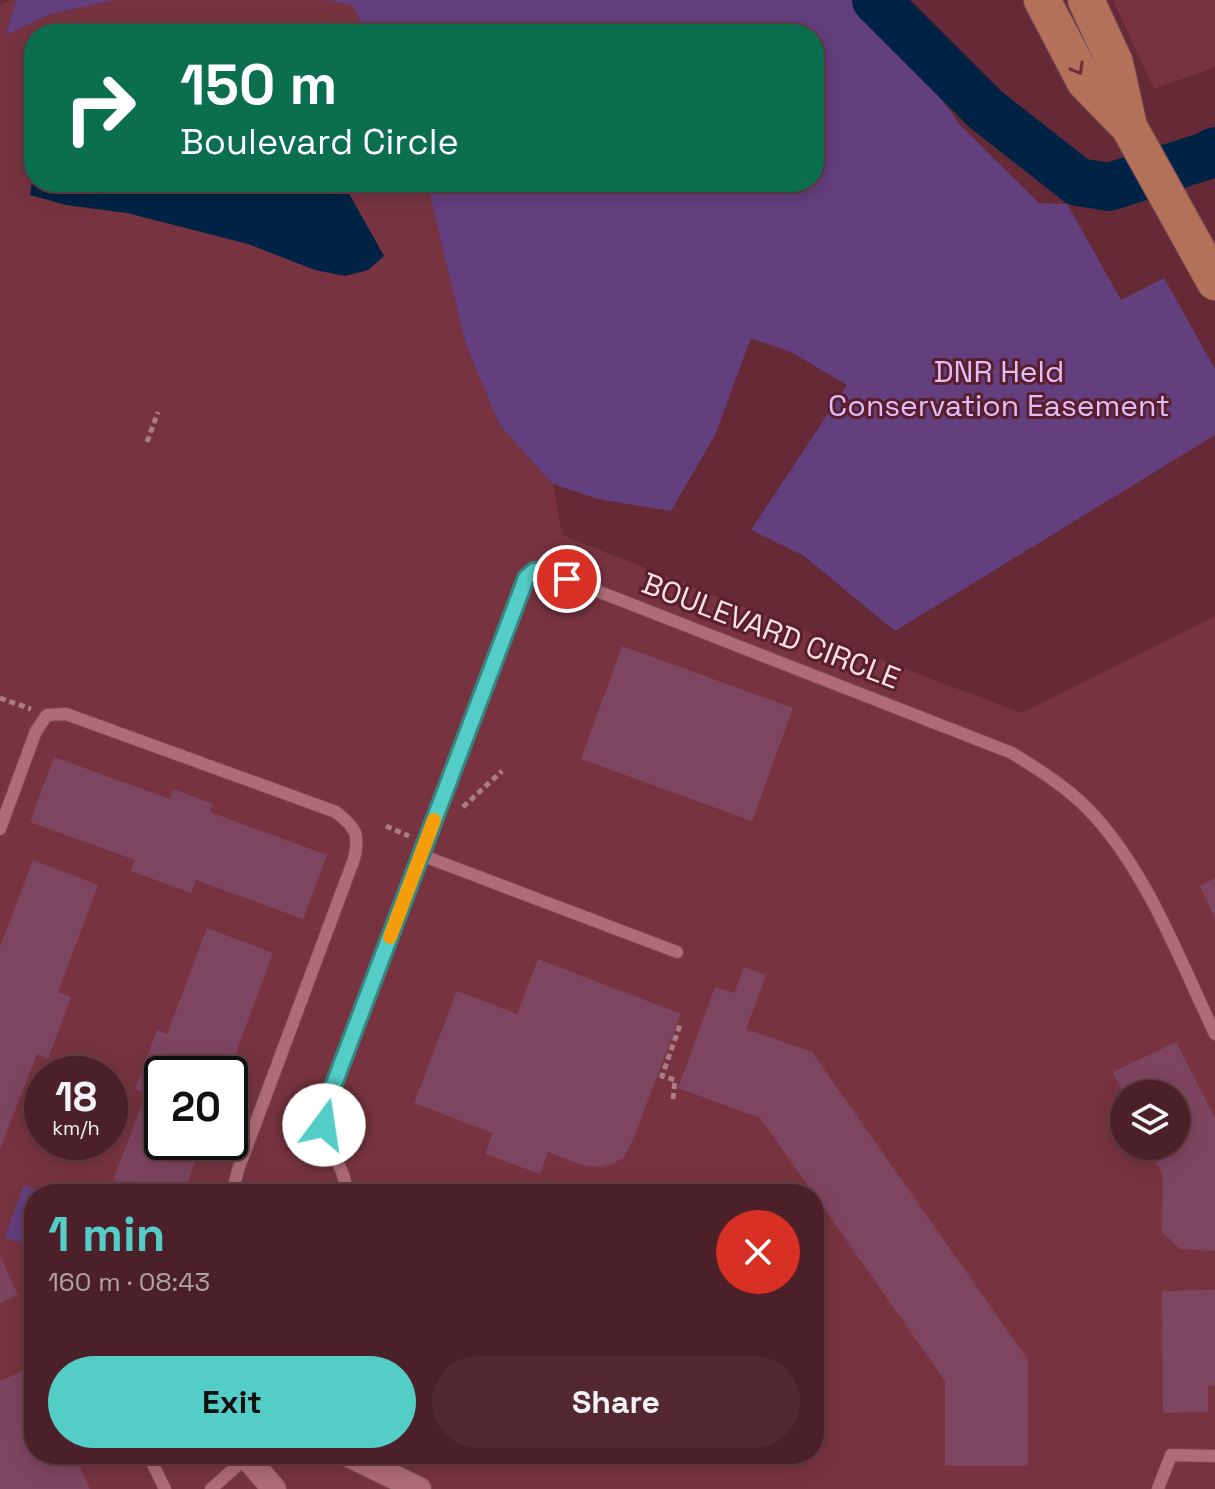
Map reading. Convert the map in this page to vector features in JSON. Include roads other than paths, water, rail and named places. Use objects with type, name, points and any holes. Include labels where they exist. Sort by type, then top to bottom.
[{"type":"main road","points":[[1042,0],[1085,82],[1129,127]]},
{"type":"main road","points":[[1086,0],[1115,63],[1129,127],[1215,282]]},
{"type":"street","points":[[252,1464],[274,1489]]},
{"type":"street","points":[[367,1464],[419,1489]]},
{"type":"lane","name":"BOULEVARD CIRCLE","points":[[346,1184],[345,1174],[332,1152],[324,1125],[326,1105],[526,578],[534,571],[546,571],[1012,753],[1053,779],[1087,808],[1121,849],[1145,889],[1215,1034]]},
{"type":"lane","points":[[0,829],[36,731],[47,715],[66,714],[336,812],[353,825],[358,842],[354,859],[235,1184]]},
{"type":"lane","points":[[421,855],[677,952]]},
{"type":"lane","points":[[1158,1489],[1171,1455],[1215,1456]]},
{"type":"lane","points":[[153,1464],[165,1489]]},
{"type":"lane","points":[[211,1489],[237,1464]]},
{"type":"water","points":[[30,192],[348,192],[384,256],[368,270],[345,276],[315,270],[248,244],[127,213],[66,205],[30,195]]},
{"type":"waterway","points":[[876,0],[985,109],[1078,182],[1109,187],[1215,151]]},
{"type":"park label","name":"DNR Held Conservation Easement","points":[[999,389]]}]
